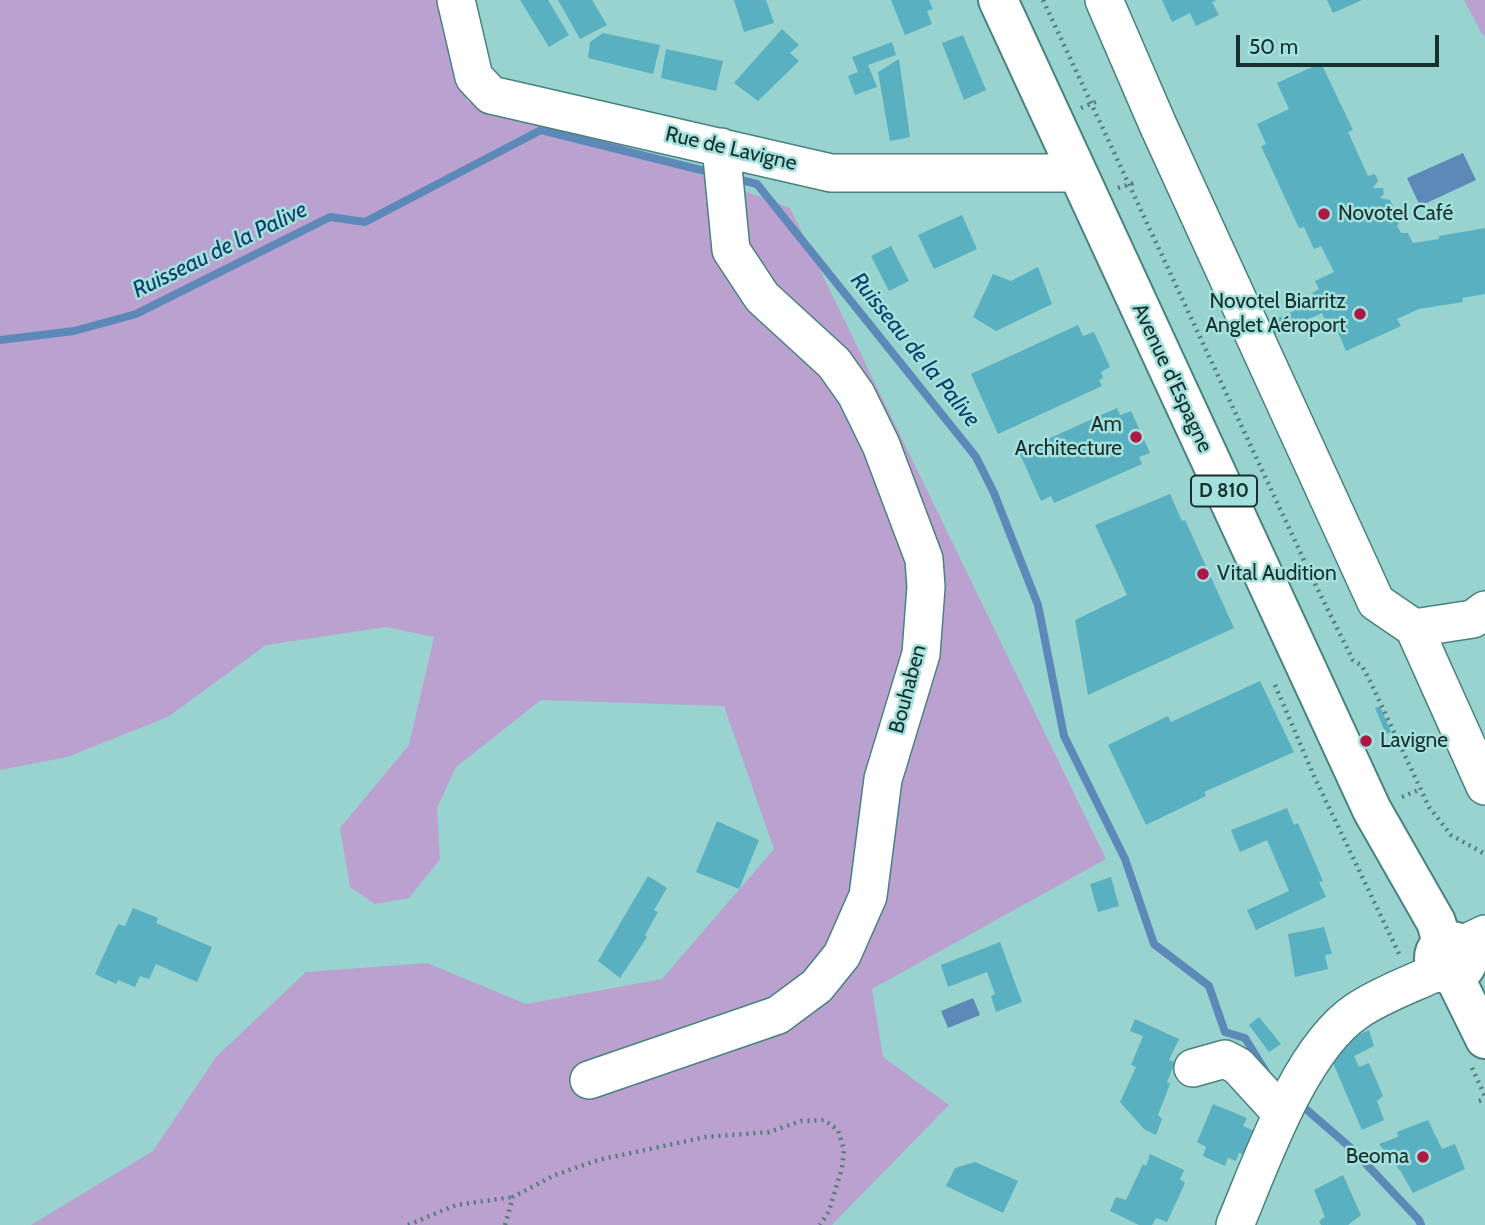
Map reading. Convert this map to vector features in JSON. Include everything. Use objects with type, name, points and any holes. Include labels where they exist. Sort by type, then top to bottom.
[{"type":"main road","name":"Avenue d'Espagne","points":[[998,0],[1372,810],[1436,922],[1457,953],[1485,1038]]},
{"type":"street","name":"Rue de Lavigne","points":[[456,0],[474,77],[491,94],[722,161],[831,173],[1077,173]]},
{"type":"street","points":[[1104,0],[1157,125],[1376,601],[1414,628],[1485,786]]},
{"type":"street","name":"Bouhaben","points":[[589,1080],[778,1014],[817,986],[842,954],[868,896],[883,779],[921,653],[926,587],[924,559],[881,445],[856,394],[834,363],[762,298],[731,250],[722,161]]},
{"type":"street","points":[[1414,628],[1473,619],[1485,610]]},
{"type":"street","points":[[1235,1225],[1288,1103],[1322,1045],[1355,1012],[1457,953]]},
{"type":"street","points":[[1193,1068],[1224,1059],[1238,1066],[1288,1103]]},
{"type":"path","points":[[1043,0],[1316,586],[1353,660],[1362,666],[1370,681],[1429,807],[1451,835],[1485,854]]},
{"type":"path","points":[[1414,792],[1421,789]]},
{"type":"path","points":[[408,1225],[456,1205],[513,1196],[555,1175],[598,1160],[706,1137],[769,1132],[801,1121],[824,1120],[838,1130],[844,1150],[842,1168],[829,1211],[820,1225]]},
{"type":"path","points":[[505,1225],[513,1196]]},
{"type":"shaded area","points":[[0,0],[438,0],[467,101],[626,147],[790,208],[1106,859],[872,989],[883,1057],[949,1105],[832,1225],[31,1225],[153,1151],[216,1057],[306,972],[427,963],[526,1004],[662,979],[774,849],[724,706],[541,700],[456,767],[437,808],[440,859],[409,898],[375,904],[350,887],[340,828],[409,745],[434,637],[386,627],[266,645],[168,717],[67,757],[0,770]]},
{"type":"shaded area","points":[[1464,0],[1485,0],[1485,36],[1482,34]]},
{"type":"water","points":[[1463,153],[1476,180],[1420,206],[1407,178]]},
{"type":"water","points":[[973,998],[980,1015],[948,1028],[941,1011]]},
{"type":"building","points":[[520,0],[548,0],[569,35],[549,47]]},
{"type":"building","points":[[558,0],[592,0],[607,25],[580,39]]},
{"type":"building","points":[[734,0],[766,0],[774,23],[744,32]]},
{"type":"building","points":[[891,0],[929,0],[933,9],[927,11],[932,24],[905,35]]},
{"type":"building","points":[[1162,0],[1217,0],[1212,2],[1219,15],[1196,26],[1190,13],[1172,22]]},
{"type":"building","points":[[1327,0],[1362,0],[1333,13]]},
{"type":"building","points":[[782,29],[799,45],[790,53],[799,61],[758,101],[734,83]]},
{"type":"building","points":[[603,33],[660,45],[653,74],[588,58],[590,42]]},
{"type":"building","points":[[963,35],[986,90],[964,100],[942,43]]},
{"type":"building","points":[[892,42],[896,55],[868,65],[877,87],[855,95],[848,76],[858,72],[852,57]]},
{"type":"building","points":[[666,49],[723,61],[716,91],[661,78]]},
{"type":"building","points":[[899,59],[910,137],[890,141],[878,72]]},
{"type":"building","points":[[1321,63],[1353,130],[1348,132],[1368,176],[1375,174],[1378,181],[1373,188],[1383,188],[1384,194],[1380,198],[1390,200],[1393,206],[1389,211],[1391,215],[1397,214],[1401,220],[1397,226],[1401,233],[1408,233],[1413,243],[1485,228],[1485,294],[1462,298],[1463,302],[1419,309],[1397,319],[1401,326],[1346,351],[1332,318],[1325,320],[1322,313],[1274,335],[1269,322],[1316,301],[1312,293],[1319,289],[1315,281],[1334,272],[1321,246],[1314,249],[1304,227],[1299,228],[1261,146],[1266,144],[1257,124],[1289,109],[1277,83]]},
{"type":"building","points":[[962,215],[977,249],[934,269],[918,235]]},
{"type":"building","points":[[891,246],[909,281],[889,291],[871,256]]},
{"type":"building","points":[[1038,267],[1052,304],[996,331],[973,317],[993,274],[1011,281]]},
{"type":"building","points":[[1078,325],[1083,336],[1094,332],[1110,367],[1101,372],[1103,378],[1099,380],[1102,386],[998,434],[971,374]]},
{"type":"building","points":[[1117,408],[1120,415],[1131,411],[1150,453],[1139,457],[1142,464],[1054,503],[1051,496],[1041,501],[1019,452]]},
{"type":"building","points":[[1170,494],[1182,521],[1185,520],[1234,628],[1088,695],[1075,620],[1127,595],[1095,525]]},
{"type":"building","points":[[1260,681],[1294,752],[1204,792],[1206,796],[1146,825],[1108,745],[1168,716],[1171,722]]},
{"type":"building","points":[[1380,706],[1391,732],[1386,734],[1375,708]]},
{"type":"building","points":[[1287,808],[1294,825],[1298,823],[1323,881],[1319,882],[1326,897],[1256,930],[1247,910],[1289,891],[1267,840],[1240,852],[1231,830]]},
{"type":"building","points":[[717,821],[759,840],[739,889],[696,872]]},
{"type":"building","points":[[648,876],[667,888],[654,910],[658,912],[645,935],[647,937],[620,978],[598,961]]},
{"type":"building","points":[[1111,877],[1119,906],[1098,912],[1090,884]]},
{"type":"building","points":[[133,908],[158,918],[156,923],[212,947],[197,982],[156,964],[149,979],[140,976],[135,987],[118,980],[116,984],[95,974],[118,924],[125,926]]},
{"type":"building","points":[[1324,927],[1332,954],[1325,955],[1328,969],[1295,977],[1288,934]]},
{"type":"building","points":[[1000,942],[1022,1002],[996,1012],[991,996],[995,994],[987,972],[948,987],[941,965]]},
{"type":"building","points":[[1259,1017],[1281,1044],[1269,1052],[1249,1025]]},
{"type":"building","points":[[1135,1019],[1179,1039],[1169,1060],[1175,1062],[1158,1115],[1162,1119],[1156,1135],[1144,1129],[1120,1102],[1136,1067],[1131,1065],[1143,1036],[1130,1031]]},
{"type":"building","points":[[1369,1030],[1374,1046],[1354,1056],[1359,1067],[1369,1063],[1383,1096],[1377,1101],[1384,1120],[1362,1130],[1333,1063],[1347,1043]]},
{"type":"building","points":[[1213,1104],[1247,1118],[1243,1126],[1257,1132],[1247,1156],[1239,1153],[1236,1161],[1228,1158],[1225,1166],[1203,1156],[1206,1147],[1197,1142]]},
{"type":"building","points":[[1428,1120],[1442,1149],[1455,1144],[1465,1169],[1413,1193],[1401,1172],[1379,1144],[1398,1137],[1397,1132]]},
{"type":"building","points":[[1150,1154],[1184,1170],[1180,1179],[1185,1183],[1167,1222],[1156,1218],[1152,1225],[1139,1225],[1110,1211],[1116,1197],[1126,1200]]},
{"type":"building","points":[[975,1162],[1018,1181],[1003,1213],[946,1186],[955,1168]]},
{"type":"building","points":[[1343,1175],[1361,1215],[1348,1225],[1321,1225],[1319,1221],[1325,1217],[1314,1190]]},
{"type":"waterway","name":"Ruisseau de la Palive","points":[[0,340],[74,331],[136,314],[330,217],[365,222],[541,130],[713,173]]},
{"type":"waterway","name":"Ruisseau de la Palive","points":[[733,178],[757,184],[976,457],[994,493],[1038,605],[1064,736],[1125,859],[1154,944],[1209,986],[1225,1032],[1245,1038],[1266,1072]]},
{"type":"waterway","name":"Ruisseau de la Palive","points":[[1299,1103],[1352,1149],[1421,1225]]},
{"type":"place","name":"Novotel Café","points":[[1324,214]]},
{"type":"place","name":"Novotel Biarritz Anglet Aéroport","points":[[1360,314]]},
{"type":"place","name":"Am Architecture","points":[[1136,437]]},
{"type":"place","name":"Vital Audition","points":[[1203,574]]},
{"type":"place","name":"Lavigne","points":[[1366,741]]},
{"type":"place","name":"Beoma","points":[[1423,1157]]}]
